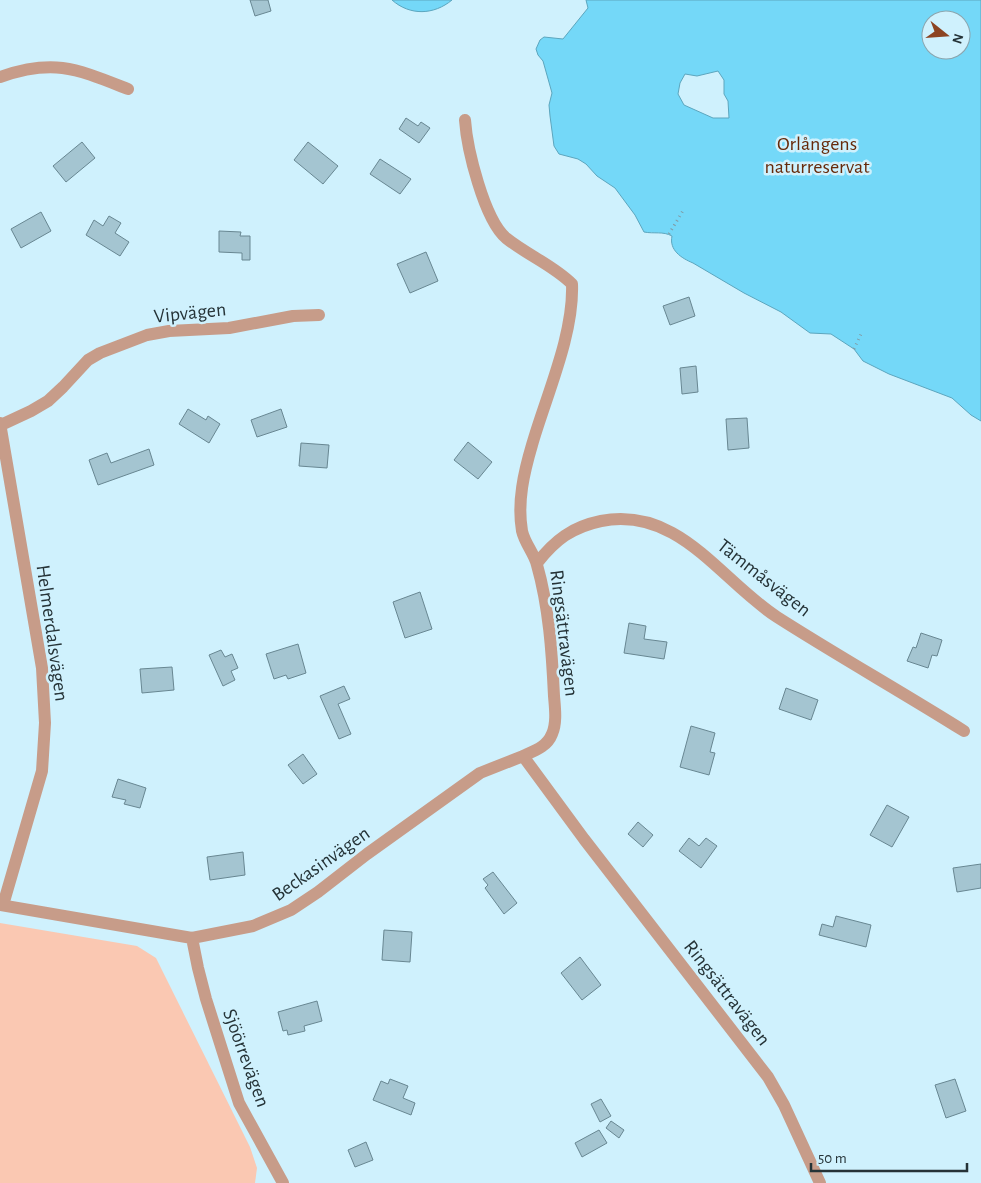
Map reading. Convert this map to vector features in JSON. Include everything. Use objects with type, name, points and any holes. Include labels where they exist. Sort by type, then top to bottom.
[{"type":"street","points":[[0,77],[25,69],[55,66],[84,72],[128,89]]},
{"type":"street","name":"Ringsättravägen","points":[[465,120],[472,164],[493,221],[505,237],[572,284],[572,296],[563,345],[526,464],[521,493],[522,531],[527,546],[537,563],[549,629],[555,713],[552,734],[544,746],[523,756],[584,839],[768,1077],[784,1104],[820,1183]]},
{"type":"street","name":"Vipvägen","points":[[0,424],[32,411],[48,401],[88,360],[100,353],[147,335],[169,331],[228,328],[293,316],[319,315]]},
{"type":"street","name":"Helmerdalsvägen","points":[[0,424],[42,668],[44,724],[42,772],[2,905]]},
{"type":"street","name":"Tämmåsvägen","points":[[537,563],[548,548],[560,537],[588,524],[612,519],[626,519],[644,522],[664,529],[695,546],[774,615],[964,731]]},
{"type":"street","name":"Beckasinvägen","points":[[2,905],[192,938],[253,926],[291,910],[318,892],[367,854],[480,773],[523,756]]},
{"type":"street","name":"Sjöörrevägen","points":[[192,938],[206,999],[239,1103],[284,1183]]},
{"type":"path","points":[[670,234],[684,209]]},
{"type":"path","points":[[854,349],[862,332]]},
{"type":"shaded area","points":[[0,923],[137,946],[156,958],[250,1147],[257,1168],[255,1183],[0,1183]]},
{"type":"water","points":[[392,0],[452,0],[438,9],[422,12],[406,9]]},
{"type":"water","name":"Orlångens naturreservat","points":[[586,0],[981,0],[981,421],[971,415],[952,398],[889,374],[863,361],[854,349],[831,334],[810,333],[781,312],[684,259],[674,249],[672,236],[644,232],[635,215],[615,188],[597,176],[586,164],[578,159],[559,154],[554,146],[549,105],[552,93],[543,61],[536,49],[540,40],[544,37],[563,39],[588,8]],"holes":[[[718,71],[724,80],[724,94],[728,101],[729,118],[713,118],[684,105],[678,94],[680,83],[685,74],[697,76]]]},
{"type":"building","points":[[250,0],[268,0],[271,11],[255,16]]},
{"type":"building","points":[[406,118],[418,126],[421,122],[430,128],[419,143],[399,129]]},
{"type":"building","points":[[82,142],[95,158],[66,182],[53,166]]},
{"type":"building","points":[[308,142],[338,166],[323,184],[294,160]]},
{"type":"building","points":[[380,159],[411,179],[400,194],[370,174]]},
{"type":"building","points":[[41,212],[51,231],[21,248],[11,229]]},
{"type":"building","points":[[109,216],[121,223],[115,233],[129,242],[120,256],[86,235],[94,220],[103,226]]},
{"type":"building","points":[[219,231],[241,232],[240,236],[250,236],[250,260],[242,260],[242,253],[219,252]]},
{"type":"building","points":[[426,252],[438,281],[410,293],[397,264]]},
{"type":"building","points":[[689,297],[695,316],[670,325],[663,306]]},
{"type":"building","points":[[696,366],[698,392],[682,394],[680,368]]},
{"type":"building","points":[[188,409],[206,420],[208,416],[220,424],[209,443],[179,424]]},
{"type":"building","points":[[281,409],[287,427],[257,437],[251,420]]},
{"type":"building","points":[[747,418],[749,448],[728,450],[726,419]]},
{"type":"building","points":[[468,442],[492,462],[478,479],[454,460]]},
{"type":"building","points":[[301,443],[329,445],[327,468],[299,466]]},
{"type":"building","points":[[149,449],[154,465],[98,485],[89,460],[107,453],[111,463]]},
{"type":"building","points":[[420,592],[432,629],[405,638],[393,602]]},
{"type":"building","points":[[629,623],[646,626],[644,639],[667,642],[664,659],[624,653]]},
{"type":"building","points":[[921,633],[942,640],[937,656],[932,655],[928,668],[907,661],[913,647],[916,648]]},
{"type":"building","points":[[298,644],[306,673],[288,679],[286,675],[274,679],[266,654]]},
{"type":"building","points":[[221,650],[225,657],[232,654],[238,668],[231,671],[235,680],[223,686],[209,655]]},
{"type":"building","points":[[172,667],[174,690],[142,693],[140,669]]},
{"type":"building","points":[[344,686],[350,699],[338,704],[351,734],[339,739],[320,696]]},
{"type":"building","points":[[786,688],[818,700],[811,720],[779,709]]},
{"type":"building","points":[[691,726],[715,733],[710,752],[715,753],[709,775],[680,767]]},
{"type":"building","points":[[303,754],[317,774],[303,784],[288,765]]},
{"type":"building","points":[[118,779],[146,788],[140,808],[124,804],[126,800],[112,797]]},
{"type":"building","points":[[887,805],[909,817],[892,847],[870,835]]},
{"type":"building","points":[[638,822],[653,835],[643,847],[628,834]]},
{"type":"building","points":[[689,838],[699,846],[706,838],[717,846],[701,868],[679,851]]},
{"type":"building","points":[[243,852],[245,875],[210,880],[207,857]]},
{"type":"building","points":[[981,864],[981,888],[957,892],[953,868]]},
{"type":"building","points":[[493,872],[517,903],[504,914],[485,888],[488,885],[483,879]]},
{"type":"building","points":[[836,916],[871,925],[866,947],[819,935],[822,924],[833,927]]},
{"type":"building","points":[[384,930],[412,932],[410,962],[382,960]]},
{"type":"building","points":[[580,957],[601,985],[582,1000],[561,973]]},
{"type":"building","points":[[317,1001],[322,1021],[304,1026],[305,1031],[288,1035],[287,1030],[283,1031],[278,1012]]},
{"type":"building","points":[[390,1079],[408,1086],[403,1098],[415,1103],[411,1115],[373,1100],[381,1081],[388,1084]]},
{"type":"building","points":[[955,1079],[966,1111],[946,1118],[935,1085]]},
{"type":"building","points":[[601,1099],[611,1116],[600,1122],[591,1104]]},
{"type":"building","points":[[611,1121],[624,1130],[619,1138],[606,1128]]},
{"type":"building","points":[[599,1130],[607,1143],[582,1157],[575,1143]]},
{"type":"building","points":[[366,1142],[373,1160],[355,1167],[348,1150]]}]
